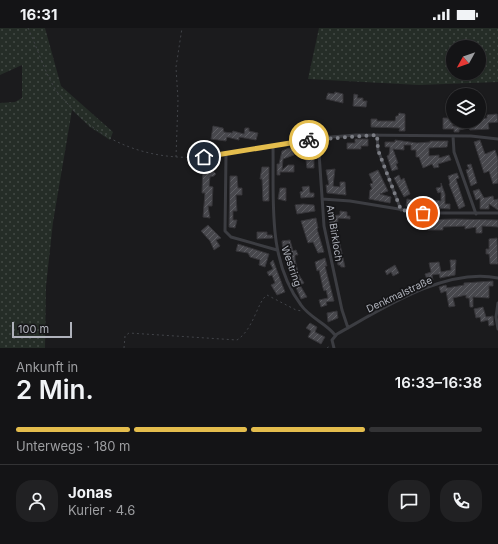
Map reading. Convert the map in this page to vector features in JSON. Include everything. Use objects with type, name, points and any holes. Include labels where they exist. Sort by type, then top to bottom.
[{"type":"street","points":[[377,135],[378,150],[401,210]]},
{"type":"street","points":[[204,157],[318,138],[377,135],[453,136],[498,139]]},
{"type":"street","points":[[453,136],[454,152],[476,214]]},
{"type":"street","name":"Am Birkloch","points":[[318,138],[326,235],[342,310],[348,328]]},
{"type":"street","name":"Westring","points":[[273,146],[275,230],[277,250],[288,284],[305,310],[335,335]]},
{"type":"street","points":[[226,154],[225,231],[231,237],[277,250]]},
{"type":"street","points":[[322,199],[350,201],[431,214],[498,213]]},
{"type":"street","name":"Denkmalstraße","points":[[335,335],[406,297],[439,284],[476,277],[498,278]]},
{"type":"street","points":[[498,304],[496,317],[498,329]]},
{"type":"street","points":[[334,348],[332,340],[335,335]]},
{"type":"path","points":[[28,28],[54,88],[90,127],[110,140],[141,150],[176,158],[204,157]]},
{"type":"path","points":[[176,158],[178,100],[176,67],[182,28]]},
{"type":"path","points":[[124,348],[125,336],[129,333],[237,340],[251,325],[262,300],[267,296],[296,310],[305,310]]},
{"type":"shaded area","points":[[0,28],[45,28],[61,86],[113,132],[110,140],[90,127],[72,110],[53,222],[46,286],[45,348],[0,348],[0,103],[15,102],[22,98],[22,65],[0,75]]},
{"type":"shaded area","points":[[319,28],[498,28],[498,82],[419,85],[308,79]]},
{"type":"building","points":[[335,92],[343,94],[343,103],[326,99],[328,93],[334,94]]},
{"type":"building","points":[[354,94],[358,95],[357,98],[363,98],[363,101],[367,101],[366,107],[353,106]]},
{"type":"building","points":[[399,113],[405,114],[405,131],[399,131],[400,128],[371,127],[371,119],[377,119],[377,121],[395,121],[396,116],[398,116]]},
{"type":"building","points":[[497,114],[498,122],[488,123],[489,129],[470,130],[469,128],[486,128],[487,115]]},
{"type":"building","points":[[443,118],[446,118],[446,128],[469,128],[459,130],[459,132],[454,132],[454,129],[443,129]]},
{"type":"building","points":[[213,126],[223,128],[224,132],[232,133],[233,131],[244,134],[245,128],[249,128],[249,131],[258,133],[256,140],[239,137],[239,140],[227,137],[226,141],[211,139]]},
{"type":"building","points":[[355,139],[368,139],[368,146],[361,146],[361,149],[347,149],[347,143],[355,143]]},
{"type":"building","points":[[395,140],[417,143],[448,141],[447,147],[429,148],[429,156],[439,155],[439,158],[449,155],[451,160],[438,164],[439,167],[434,168],[432,164],[423,168],[419,157],[416,157],[416,150],[411,150],[411,145],[404,145],[404,150],[393,149],[398,163],[396,164],[398,169],[392,171],[387,156],[389,155],[390,147],[385,147],[385,142],[395,142]]},
{"type":"building","points":[[480,140],[485,154],[495,150],[498,159],[498,183],[493,184],[489,171],[484,173],[474,142]]},
{"type":"building","points":[[312,145],[313,152],[309,153],[309,159],[314,159],[314,168],[307,168],[305,153],[302,154],[302,150],[295,150],[295,147]]},
{"type":"building","points":[[289,148],[293,149],[294,155],[283,159],[282,170],[288,165],[294,165],[294,172],[280,172],[280,175],[277,175],[277,164],[279,164],[282,151]]},
{"type":"building","points":[[203,161],[208,161],[208,166],[216,174],[210,177],[209,186],[213,187],[212,206],[208,206],[210,218],[203,217],[205,193],[202,193]]},
{"type":"building","points":[[471,164],[477,183],[471,186],[466,170],[469,169],[467,165]]},
{"type":"building","points":[[262,167],[269,167],[269,201],[263,201],[262,179],[260,179]]},
{"type":"building","points":[[335,169],[333,186],[340,187],[340,182],[345,182],[346,195],[327,193],[326,185],[329,185],[326,170]]},
{"type":"building","points":[[378,170],[388,191],[380,194],[391,197],[390,203],[369,199],[370,190],[372,189],[370,184],[373,183],[369,174]]},
{"type":"building","points":[[457,173],[459,178],[456,179],[465,206],[459,209],[449,184],[448,176]]},
{"type":"building","points":[[399,175],[401,180],[404,178],[410,194],[404,197],[394,178]]},
{"type":"building","points":[[230,176],[237,176],[238,188],[242,188],[242,195],[236,195],[237,211],[233,211],[233,220],[237,220],[235,228],[229,227]]},
{"type":"building","points":[[441,183],[445,194],[445,204],[450,204],[450,209],[406,206],[407,199],[420,201],[420,199],[441,201],[441,192],[438,193],[436,188],[441,187]]},
{"type":"building","points":[[309,186],[310,193],[314,193],[314,197],[301,198],[300,192],[303,191],[302,187]]},
{"type":"building","points":[[280,188],[286,188],[286,201],[278,199]]},
{"type":"building","points":[[479,189],[484,198],[493,196],[494,200],[498,199],[498,210],[489,204],[489,209],[480,209],[480,198],[476,200],[473,191]]},
{"type":"building","points":[[295,205],[314,205],[315,211],[297,214]]},
{"type":"building","points":[[340,211],[347,212],[347,216],[350,216],[350,219],[338,218],[337,231],[345,267],[338,265],[329,220],[329,216],[340,215]]},
{"type":"building","points":[[316,218],[317,229],[324,252],[318,253],[313,242],[308,243],[301,221]]},
{"type":"building","points":[[421,220],[498,220],[498,227],[482,226],[482,233],[476,233],[476,227],[465,229],[465,226],[443,227],[443,230],[428,230],[428,227],[421,227]]},
{"type":"building","points":[[208,225],[221,238],[216,240],[220,246],[214,250],[210,241],[201,231]]},
{"type":"building","points":[[257,232],[267,232],[267,235],[272,235],[273,238],[257,239]]},
{"type":"building","points":[[497,238],[498,264],[490,264],[489,254],[486,254],[486,249],[489,249],[489,239]]},
{"type":"building","points":[[290,240],[293,251],[296,250],[298,255],[295,255],[295,260],[299,275],[304,283],[300,285],[307,297],[301,299],[290,274],[286,255],[284,256],[283,252],[282,241]]},
{"type":"building","points":[[238,244],[269,254],[265,267],[259,265],[260,260],[250,257],[248,253],[236,251]]},
{"type":"building","points":[[325,258],[327,266],[325,266],[334,301],[326,302],[327,305],[321,307],[319,300],[328,298],[326,290],[324,291],[319,270],[317,271],[315,262]]},
{"type":"building","points":[[273,260],[285,292],[277,295],[271,285],[275,283],[272,275],[269,276],[267,272],[273,269],[270,263]]},
{"type":"building","points":[[450,260],[456,260],[455,275],[440,278],[439,274],[432,275],[433,280],[428,282],[425,274],[431,272],[429,263],[439,262],[441,272],[451,270]]},
{"type":"building","points":[[395,265],[399,273],[393,276],[391,272],[387,275],[385,271]]},
{"type":"building","points":[[493,281],[493,286],[489,286],[489,298],[473,297],[473,307],[470,307],[469,298],[466,298],[466,295],[453,298],[455,306],[449,307],[446,291],[441,293],[439,287],[446,285],[447,288],[464,285],[464,283]]},
{"type":"building","points":[[483,307],[486,317],[493,316],[494,325],[489,326],[488,320],[481,322],[480,317],[476,318],[474,309]]},
{"type":"building","points":[[337,311],[338,318],[328,322],[327,313]]},
{"type":"building","points":[[310,323],[317,327],[315,332],[325,337],[321,344],[308,337],[311,331],[306,328]]},
{"type":"way so far","points":[[309,140],[356,135],[377,135],[379,154],[401,210],[423,213]]},
{"type":"route","points":[[204,157],[232,154],[309,140]]}]
